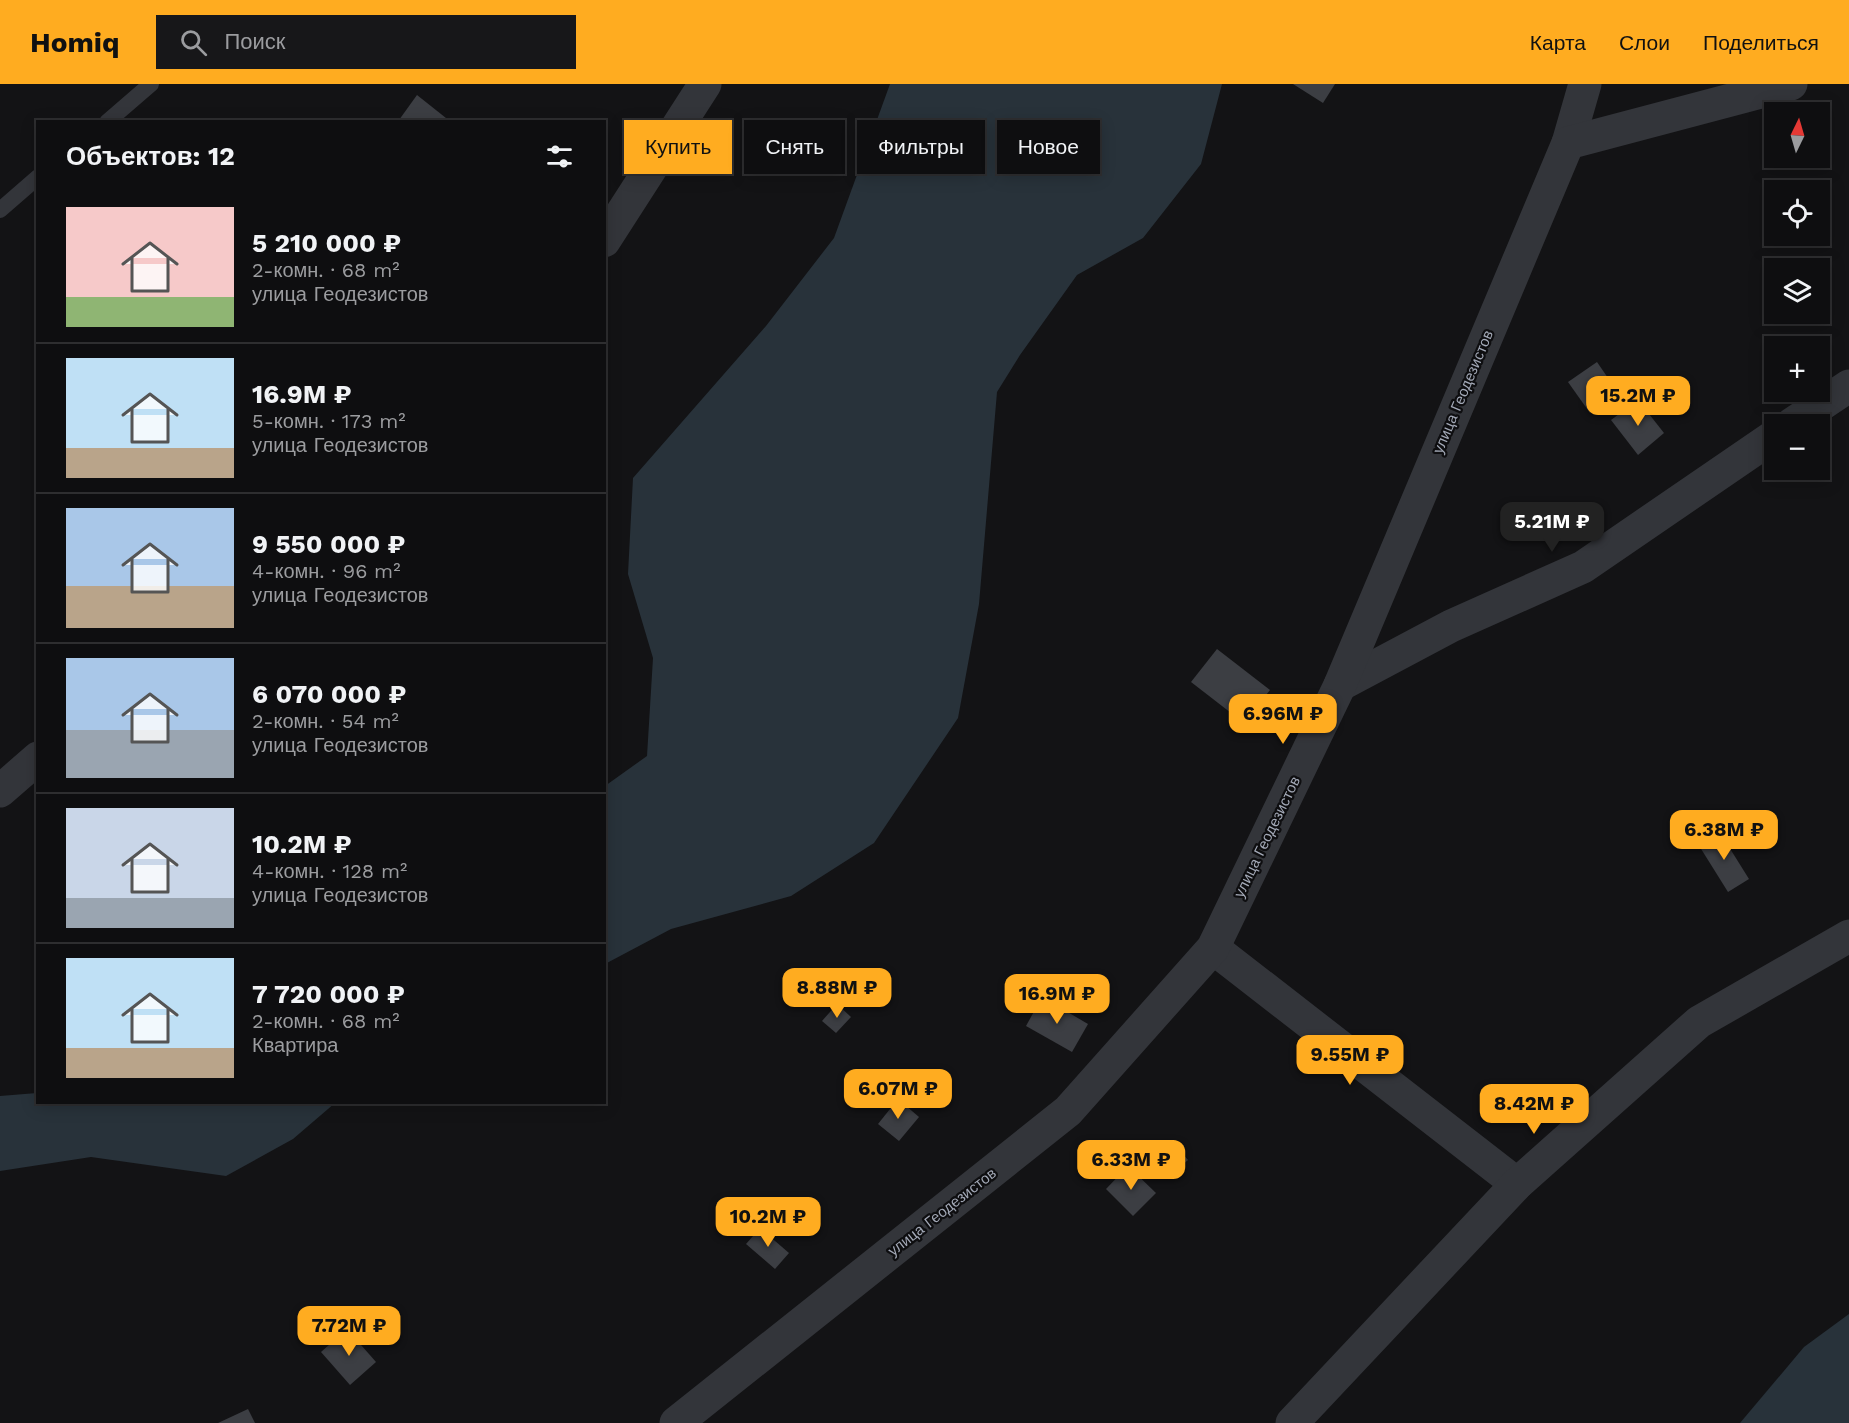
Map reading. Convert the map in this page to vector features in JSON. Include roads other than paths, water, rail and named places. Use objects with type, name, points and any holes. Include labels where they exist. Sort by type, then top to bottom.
[{"type":"street","points":[[606,238],[705,84]]},
{"type":"street","name":"улица Геодезистов","points":[[676,1423],[1068,1111],[1213,948],[1340,685],[1568,143],[1585,84]]},
{"type":"street","points":[[1568,143],[1791,84]]},
{"type":"street","points":[[1807,414],[1849,386]]},
{"type":"street","points":[[1340,685],[1451,626],[1583,567],[1764,443]]},
{"type":"street","points":[[0,791],[36,760]]},
{"type":"street","points":[[1292,1423],[1517,1184],[1699,1022],[1849,936]]},
{"type":"street","points":[[1213,948],[1517,1184]]},
{"type":"lane","points":[[108,120],[150,84]]},
{"type":"lane","points":[[0,210],[36,179]]}]
